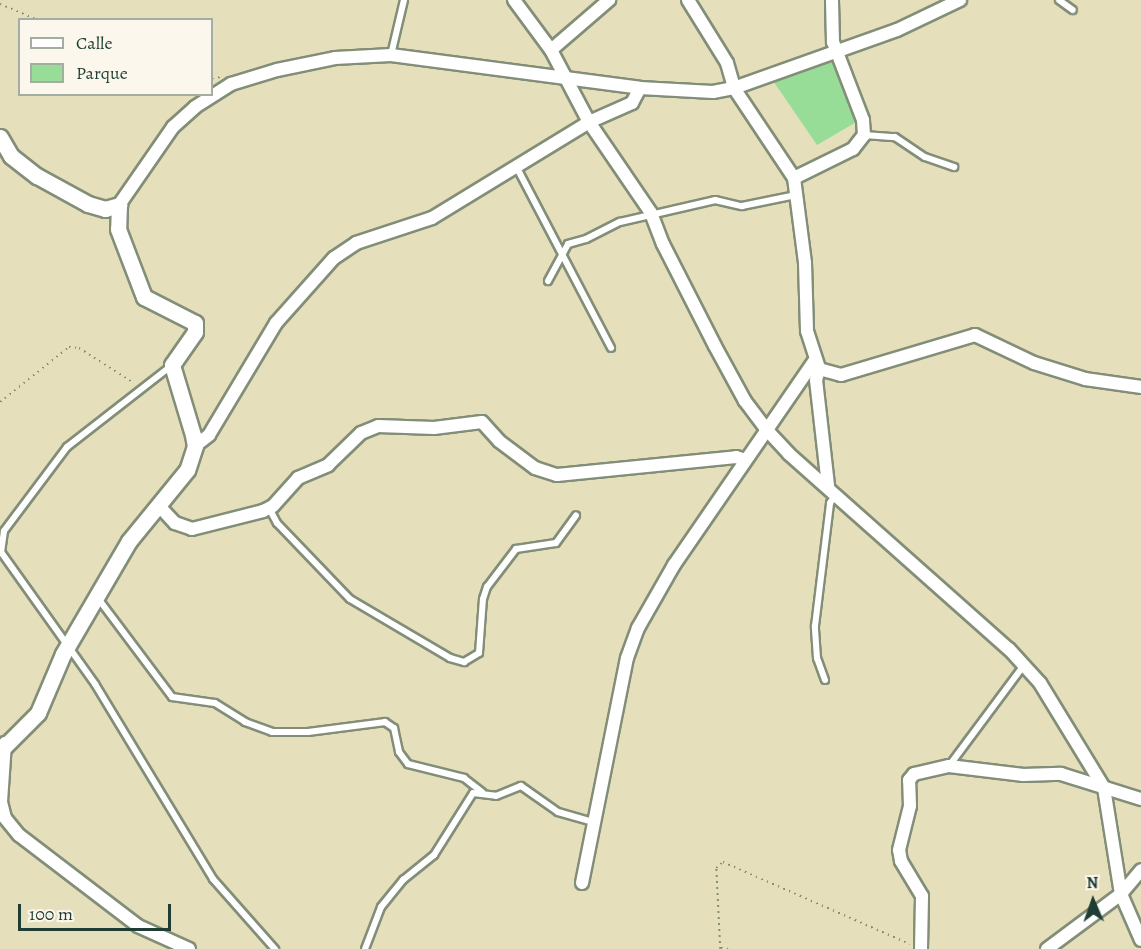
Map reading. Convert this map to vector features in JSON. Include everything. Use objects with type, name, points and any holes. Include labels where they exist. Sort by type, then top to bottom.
[{"type":"street","points":[[514,0],[551,50],[569,78],[589,123],[651,213],[663,244],[715,346],[745,401],[765,428],[789,454],[832,490],[1024,664],[1040,683],[1104,788],[1120,894],[1141,940]]},
{"type":"street","points":[[551,50],[609,0]]},
{"type":"street","points":[[688,0],[727,63],[734,88],[794,178],[805,263],[807,331],[817,365],[816,380],[832,490]]},
{"type":"street","points":[[794,178],[853,148],[864,135],[863,120],[837,51],[832,0]]},
{"type":"street","points":[[195,446],[172,365],[195,332],[195,323],[144,297],[118,229],[119,205],[172,127],[231,84],[335,58],[390,55],[640,88],[713,92],[734,88],[897,30],[960,0]]},
{"type":"street","points":[[189,949],[138,926],[19,835],[5,818],[1,802],[3,747],[38,713],[69,645],[129,541],[160,507],[187,470],[195,446],[208,435],[276,323],[334,258],[356,243],[432,218],[589,123],[632,103],[640,88]]},
{"type":"street","points":[[0,137],[11,156],[37,176],[88,204],[105,209],[119,205]]},
{"type":"street","points":[[817,365],[841,375],[975,335],[1034,363],[1085,379],[1141,387]]},
{"type":"street","points":[[582,883],[627,658],[638,628],[674,565],[765,428],[817,365]]},
{"type":"street","points":[[160,507],[180,526],[199,529],[269,508],[298,478],[328,465],[362,433],[378,426],[434,428],[482,422],[499,441],[535,468],[557,475],[736,457],[745,460]]},
{"type":"street","points":[[921,949],[922,896],[901,861],[899,850],[910,806],[909,780],[924,770],[949,766],[1023,775],[1061,774],[1141,799]]},
{"type":"street","points":[[1047,949],[1120,894],[1141,870]]},
{"type":"lane","points":[[390,55],[404,0]]},
{"type":"lane","points":[[1059,0],[1073,10]]},
{"type":"lane","points":[[864,135],[895,137],[925,157],[954,167]]},
{"type":"lane","points":[[517,168],[611,348]]},
{"type":"lane","points":[[548,281],[561,253],[568,244],[651,213],[715,200],[742,206],[797,195]]},
{"type":"lane","points":[[172,365],[67,447],[2,536],[4,562],[69,645],[145,763],[213,879],[275,949]]},
{"type":"lane","points":[[825,680],[817,658],[815,626],[832,490]]},
{"type":"lane","points":[[269,508],[277,523],[350,599],[450,658],[464,662],[479,653],[483,598],[500,570],[520,547],[543,547],[562,539],[576,515]]},
{"type":"lane","points":[[97,596],[171,697],[215,703],[245,722],[272,732],[308,732],[385,722],[394,728],[399,752],[408,764],[464,778],[482,792],[496,796],[521,786],[558,812],[593,822]]},
{"type":"lane","points":[[949,766],[1024,664]]},
{"type":"lane","points":[[365,949],[381,907],[403,880],[434,855],[470,795],[482,792]]},
{"type":"path","points":[[0,4],[33,18]]},
{"type":"path","points":[[0,402],[69,347],[78,348],[141,387]]},
{"type":"path","points":[[730,949],[720,949],[716,868],[723,861],[921,949]]},
{"type":"green space","points":[[842,48],[870,114],[817,145],[767,72]]}]
